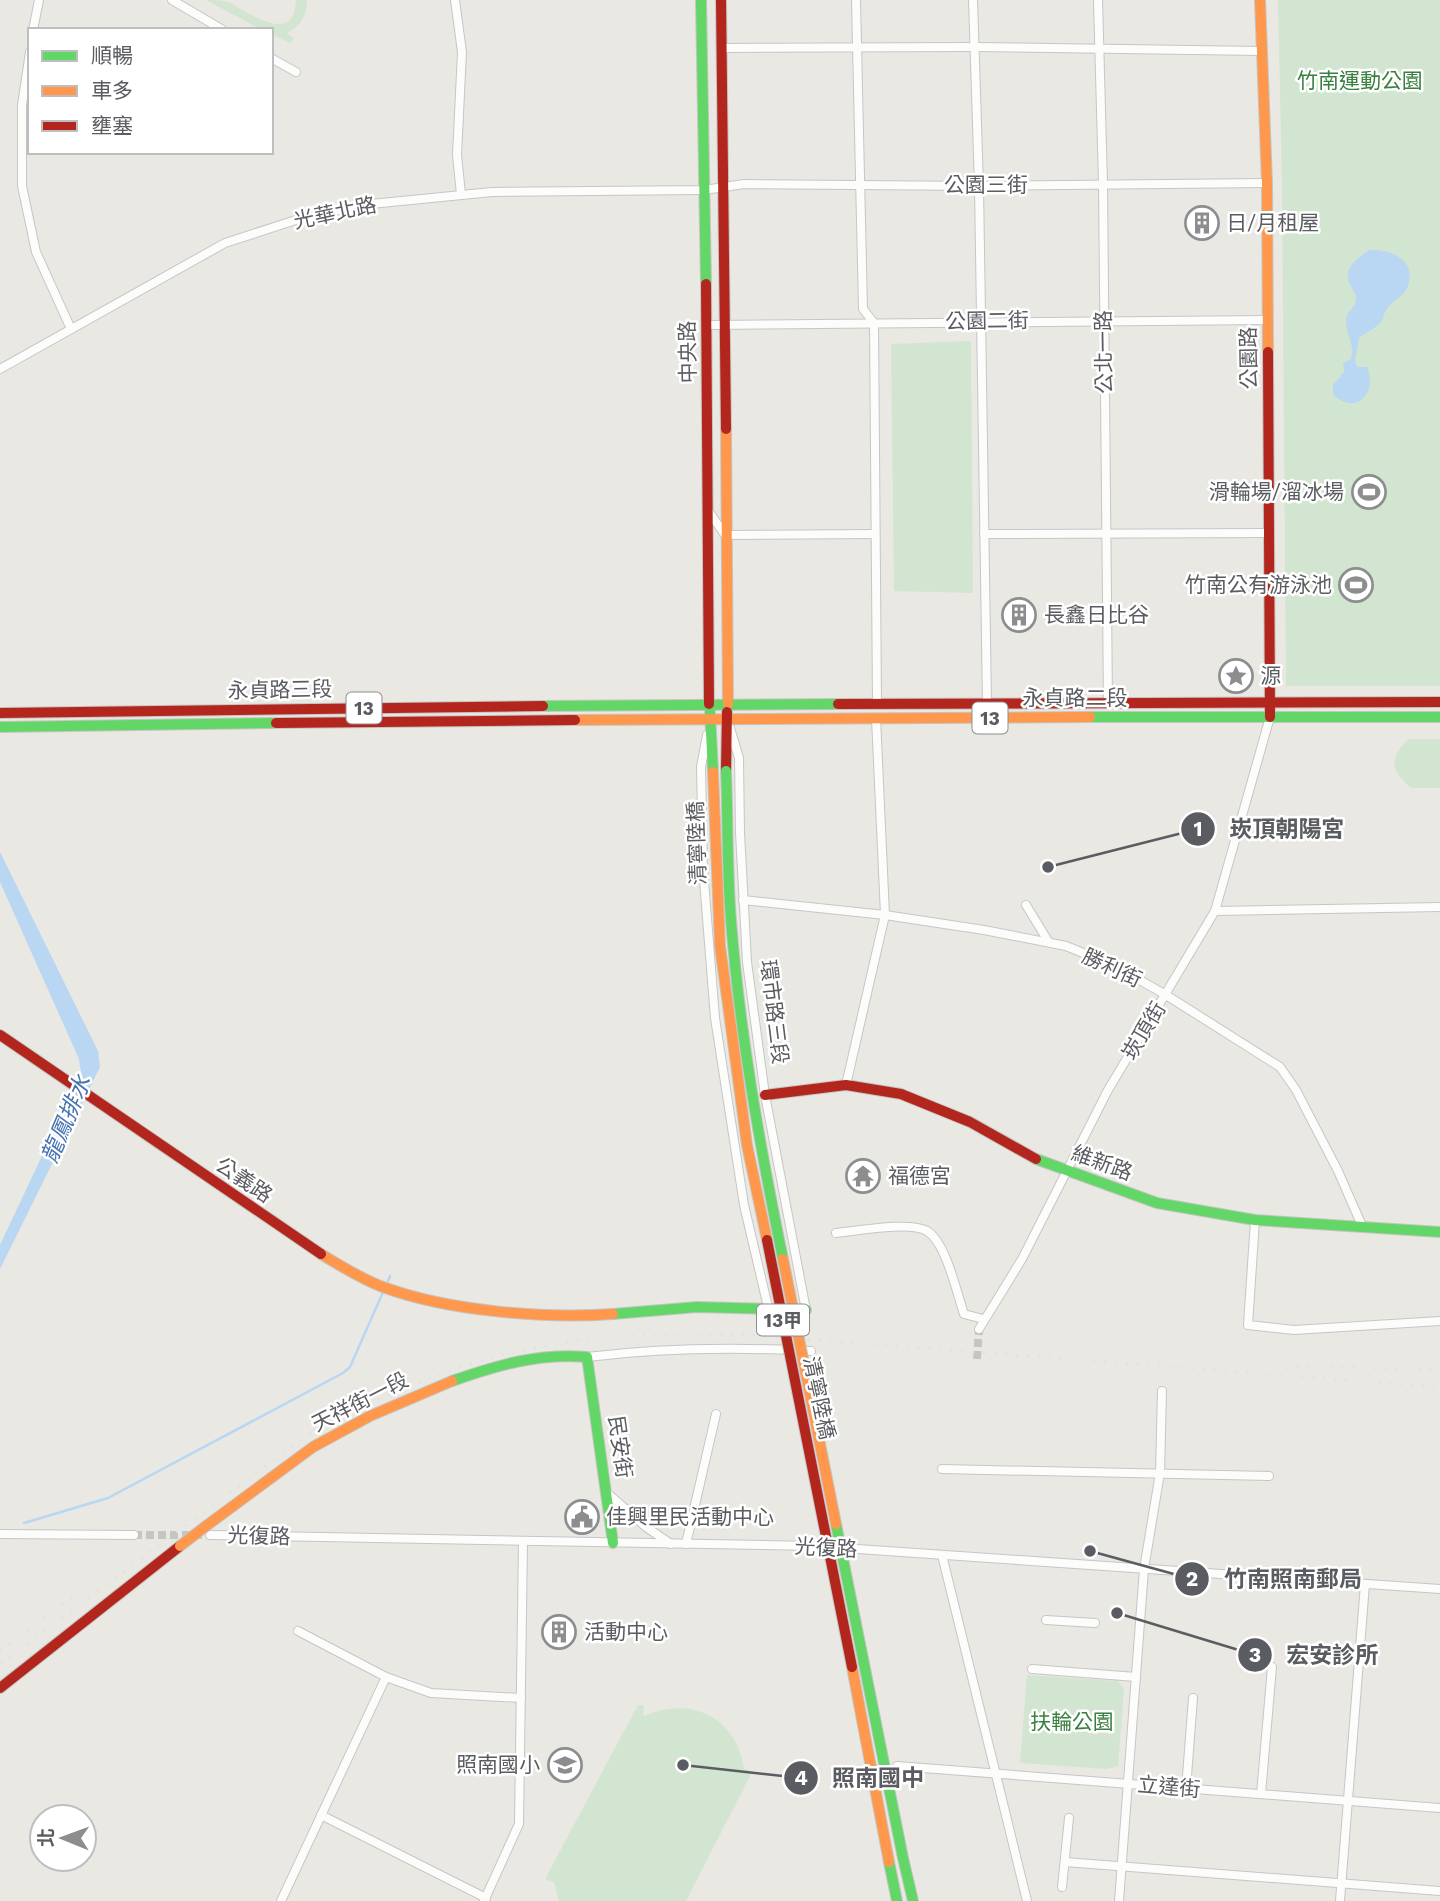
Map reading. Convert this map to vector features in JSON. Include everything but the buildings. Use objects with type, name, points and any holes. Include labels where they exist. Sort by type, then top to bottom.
[{"type":"main road","name":"中央路","points":[[701,0],[707,325],[709,704]]},
{"type":"main road","name":"中央路","points":[[721,0],[725,188],[728,704]]},
{"type":"main road","name":"公園路","points":[[1260,0],[1267,183],[1270,717]]},
{"type":"main road","name":"永貞路二段","points":[[728,704],[1440,702]]},
{"type":"main road","points":[[1045,703],[1045,718]]},
{"type":"main road","name":"13甲","points":[[709,704],[710,718]]},
{"type":"main road","name":"永貞路三段","points":[[0,713],[728,704]]},
{"type":"main road","name":"13甲","points":[[726,718],[728,704]]},
{"type":"main road","name":"永貞路二段","points":[[710,718],[1440,717]]},
{"type":"main road","name":"永貞路三段","points":[[0,727],[710,718]]},
{"type":"main road","name":"清寧陸橋","points":[[710,718],[720,946],[747,1145],[824,1520],[897,1901]]},
{"type":"main road","name":"清寧陸橋","points":[[726,718],[731,918],[743,1037],[771,1205],[913,1901]]},
{"type":"main road","name":"公義路","points":[[0,1035],[313,1249],[375,1284],[393,1291],[452,1306],[552,1316],[590,1316],[684,1307],[768,1307]]},
{"type":"main road","name":"維新路","points":[[765,1095],[846,1085],[901,1094],[970,1122],[1035,1159],[1157,1203],[1255,1220],[1440,1232]]},
{"type":"main road","points":[[768,1307],[806,1310]]},
{"type":"main road","name":"天祥街一段","points":[[0,1688],[180,1546],[208,1531],[313,1447],[358,1422],[423,1392],[494,1366],[556,1353],[587,1357]]},
{"type":"main road","name":"民安街","points":[[587,1357],[613,1543]]},
{"type":"street","points":[[33,28],[39,0]]},
{"type":"street","points":[[172,0],[220,28]]},
{"type":"street","points":[[456,0],[462,52],[457,155],[461,194]]},
{"type":"street","points":[[856,0],[863,309],[874,323],[877,704]]},
{"type":"street","points":[[973,0],[979,186],[987,704]]},
{"type":"street","name":"公北一路","points":[[1098,0],[1103,184],[1108,704]]},
{"type":"street","points":[[721,48],[974,47],[1262,51]]},
{"type":"street","points":[[273,59],[296,72]]},
{"type":"street","points":[[28,65],[22,105],[22,186],[36,253],[71,329]]},
{"type":"street","name":"公園三街","points":[[704,190],[744,184],[979,186],[1267,183]]},
{"type":"street","name":"光華北路","points":[[0,369],[225,243],[299,219],[361,205],[461,194],[704,190]]},
{"type":"street","name":"公園二街","points":[[707,325],[1268,320]]},
{"type":"street","points":[[708,510],[725,536],[875,534]]},
{"type":"street","points":[[984,534],[1270,533]]},
{"type":"street","name":"崁頂街","points":[[979,1329],[1022,1259],[1108,1090],[1215,911],[1270,717]]},
{"type":"street","points":[[710,718],[701,767],[703,869],[715,1018],[744,1205],[768,1307]]},
{"type":"street","name":"環市路三段","points":[[726,718],[739,758],[747,962],[759,1052],[806,1310]]},
{"type":"street","points":[[846,1085],[885,915],[876,718]]},
{"type":"street","name":"勝利街","points":[[743,900],[885,915],[1048,941],[1115,966],[1280,1067],[1296,1090],[1332,1159],[1363,1228]]},
{"type":"street","points":[[1026,905],[1048,941]]},
{"type":"street","points":[[1215,911],[1440,907]]},
{"type":"street","points":[[721,1058],[759,1052]]},
{"type":"street","points":[[1255,1220],[1248,1325],[1294,1330],[1440,1321]]},
{"type":"street","points":[[836,1233],[913,1227],[928,1231],[940,1245],[964,1314],[983,1320]]},
{"type":"street","name":"天祥街一段","points":[[587,1357],[623,1353],[776,1349],[811,1351]]},
{"type":"street","points":[[1119,1901],[1144,1569],[1160,1473],[1162,1391]]},
{"type":"street","points":[[686,1544],[716,1414]]},
{"type":"street","points":[[942,1469],[1269,1476]]},
{"type":"street","points":[[606,1492],[646,1527],[671,1544]]},
{"type":"street","name":"光復路","points":[[208,1531],[523,1542],[814,1546],[1440,1589]]},
{"type":"street","points":[[0,1534],[134,1535]]},
{"type":"street","points":[[321,1815],[485,1899],[519,1824],[523,1542]]},
{"type":"street","points":[[942,1555],[1027,1901]]},
{"type":"street","points":[[1340,1901],[1366,1584]]},
{"type":"street","points":[[1046,1620],[1095,1623]]},
{"type":"street","points":[[298,1631],[386,1677],[430,1693],[521,1698]]},
{"type":"street","points":[[1261,1794],[1272,1667]]},
{"type":"street","points":[[1032,1669],[1136,1677]]},
{"type":"street","points":[[280,1901],[386,1677]]},
{"type":"street","points":[[1186,1788],[1193,1698]]},
{"type":"street","name":"立達街","points":[[897,1766],[1440,1808]]},
{"type":"street","points":[[1062,1887],[1069,1818]]},
{"type":"street","points":[[1065,1862],[1440,1891]]},
{"type":"green space","points":[[206,0],[228,2],[257,18],[279,24],[287,22],[293,14],[296,0],[307,0],[302,20],[287,33],[294,38],[290,43],[273,35],[273,28],[258,28]]},
{"type":"green space","name":"竹南運動公園","points":[[1278,0],[1440,0],[1440,686],[1286,686]]},
{"type":"green space","points":[[971,341],[973,593],[894,591],[891,344]]},
{"type":"green space","points":[[1408,739],[1440,739],[1440,788],[1411,788],[1399,776],[1394,764],[1395,759]]},
{"type":"green space","name":"扶輪公園","points":[[1027,1675],[1117,1681],[1124,1689],[1118,1766],[1107,1769],[1020,1763]]},
{"type":"green space","points":[[638,1705],[644,1706],[645,1716],[679,1708],[695,1710],[709,1716],[722,1724],[732,1736],[740,1751],[744,1769],[752,1772],[686,1901],[559,1901],[554,1882],[545,1879]]},
{"type":"water","points":[[1370,250],[1387,252],[1401,258],[1409,271],[1409,279],[1406,291],[1390,305],[1381,322],[1359,338],[1355,362],[1358,367],[1367,367],[1369,385],[1362,399],[1349,403],[1341,401],[1333,394],[1333,385],[1344,372],[1343,363],[1351,359],[1352,353],[1346,321],[1356,299],[1348,274],[1356,260]]},
{"type":"water","name":"龍鳳排水","points":[[0,852],[98,1051],[100,1067],[0,1269],[0,1245],[81,1073],[79,1059],[0,882]]},
{"type":"waterway","points":[[386,1286],[390,1276]]},
{"type":"waterway","points":[[24,1523],[108,1498],[343,1373],[350,1367],[383,1292]]},
{"type":"tunnel","points":[[977,1359],[979,1329]]},
{"type":"tunnel","points":[[134,1535],[210,1535]]},
{"type":"railway","points":[[0,1664],[306,1436],[404,1388],[469,1364],[517,1351],[606,1336],[748,1335],[1440,1387]]},
{"type":"railway","points":[[1297,1366],[1440,1370]]},
{"type":"railway","points":[[0,1651],[75,1595]]},
{"type":"traffic: fast","points":[[701,0],[706,284]]},
{"type":"traffic: fast","points":[[543,706],[838,704]]},
{"type":"traffic: fast","points":[[710,712],[713,772]]},
{"type":"traffic: fast","points":[[1090,717],[1440,717]]},
{"type":"traffic: fast","points":[[0,727],[276,723]]},
{"type":"traffic: fast","points":[[726,771],[730,902],[735,964],[745,1049],[783,1259]]},
{"type":"traffic: fast","points":[[1036,1159],[1157,1203],[1255,1220],[1440,1232]]},
{"type":"traffic: fast","points":[[613,1314],[697,1307],[806,1310]]},
{"type":"traffic: fast","points":[[452,1381],[518,1362],[552,1357],[587,1357],[613,1543]]},
{"type":"traffic: fast","points":[[836,1524],[903,1858]]},
{"type":"traffic: fast","points":[[903,1858],[913,1901]]},
{"type":"traffic: fast","points":[[889,1862],[897,1901]]},
{"type":"traffic: slow","points":[[1260,0],[1267,183],[1268,352]]},
{"type":"traffic: slow","points":[[726,429],[728,704]]},
{"type":"traffic: slow","points":[[575,720],[1090,717]]},
{"type":"traffic: slow","points":[[713,772],[720,946],[747,1145],[767,1240]]},
{"type":"traffic: slow","points":[[321,1254],[375,1284],[437,1302],[527,1314],[613,1314]]},
{"type":"traffic: slow","points":[[783,1259],[836,1524]]},
{"type":"traffic: slow","points":[[206,1526],[313,1447],[370,1416],[452,1381]]},
{"type":"traffic: slow","points":[[180,1546],[206,1526]]},
{"type":"traffic: slow","points":[[852,1667],[889,1862]]},
{"type":"traffic: jam","points":[[721,0],[726,429]]},
{"type":"traffic: jam","points":[[706,284],[709,704]]},
{"type":"traffic: jam","points":[[1268,352],[1270,717]]},
{"type":"traffic: jam","points":[[838,704],[1440,702]]},
{"type":"traffic: jam","points":[[0,713],[543,706]]},
{"type":"traffic: jam","points":[[726,771],[727,712]]},
{"type":"traffic: jam","points":[[276,723],[575,720]]},
{"type":"traffic: jam","points":[[0,1035],[321,1254]]},
{"type":"traffic: jam","points":[[765,1095],[846,1085],[901,1094],[970,1122],[1036,1159]]},
{"type":"traffic: jam","points":[[767,1240],[852,1667]]},
{"type":"traffic: jam","points":[[0,1688],[180,1546]]},
{"type":"place","name":"日/月租屋","points":[[1202,223]]},
{"type":"place","name":"滑輪場/溜冰場","points":[[1369,492]]},
{"type":"place","name":"竹南公有游泳池","points":[[1356,585]]},
{"type":"place","name":"長鑫日比谷","points":[[1019,615]]},
{"type":"place","name":"源","points":[[1236,676]]},
{"type":"place","name":"崁頂朝陽宮","points":[[1048,867]]},
{"type":"place","name":"福德宮","points":[[863,1176]]},
{"type":"place","name":"佳興里民活動中心","points":[[582,1517]]},
{"type":"place","name":"竹南照南郵局","points":[[1090,1551]]},
{"type":"place","name":"宏安診所","points":[[1117,1613]]},
{"type":"place","name":"活動中心","points":[[559,1632]]},
{"type":"place","name":"照南國小","points":[[565,1765]]},
{"type":"place","name":"照南國中","points":[[683,1765]]}]
